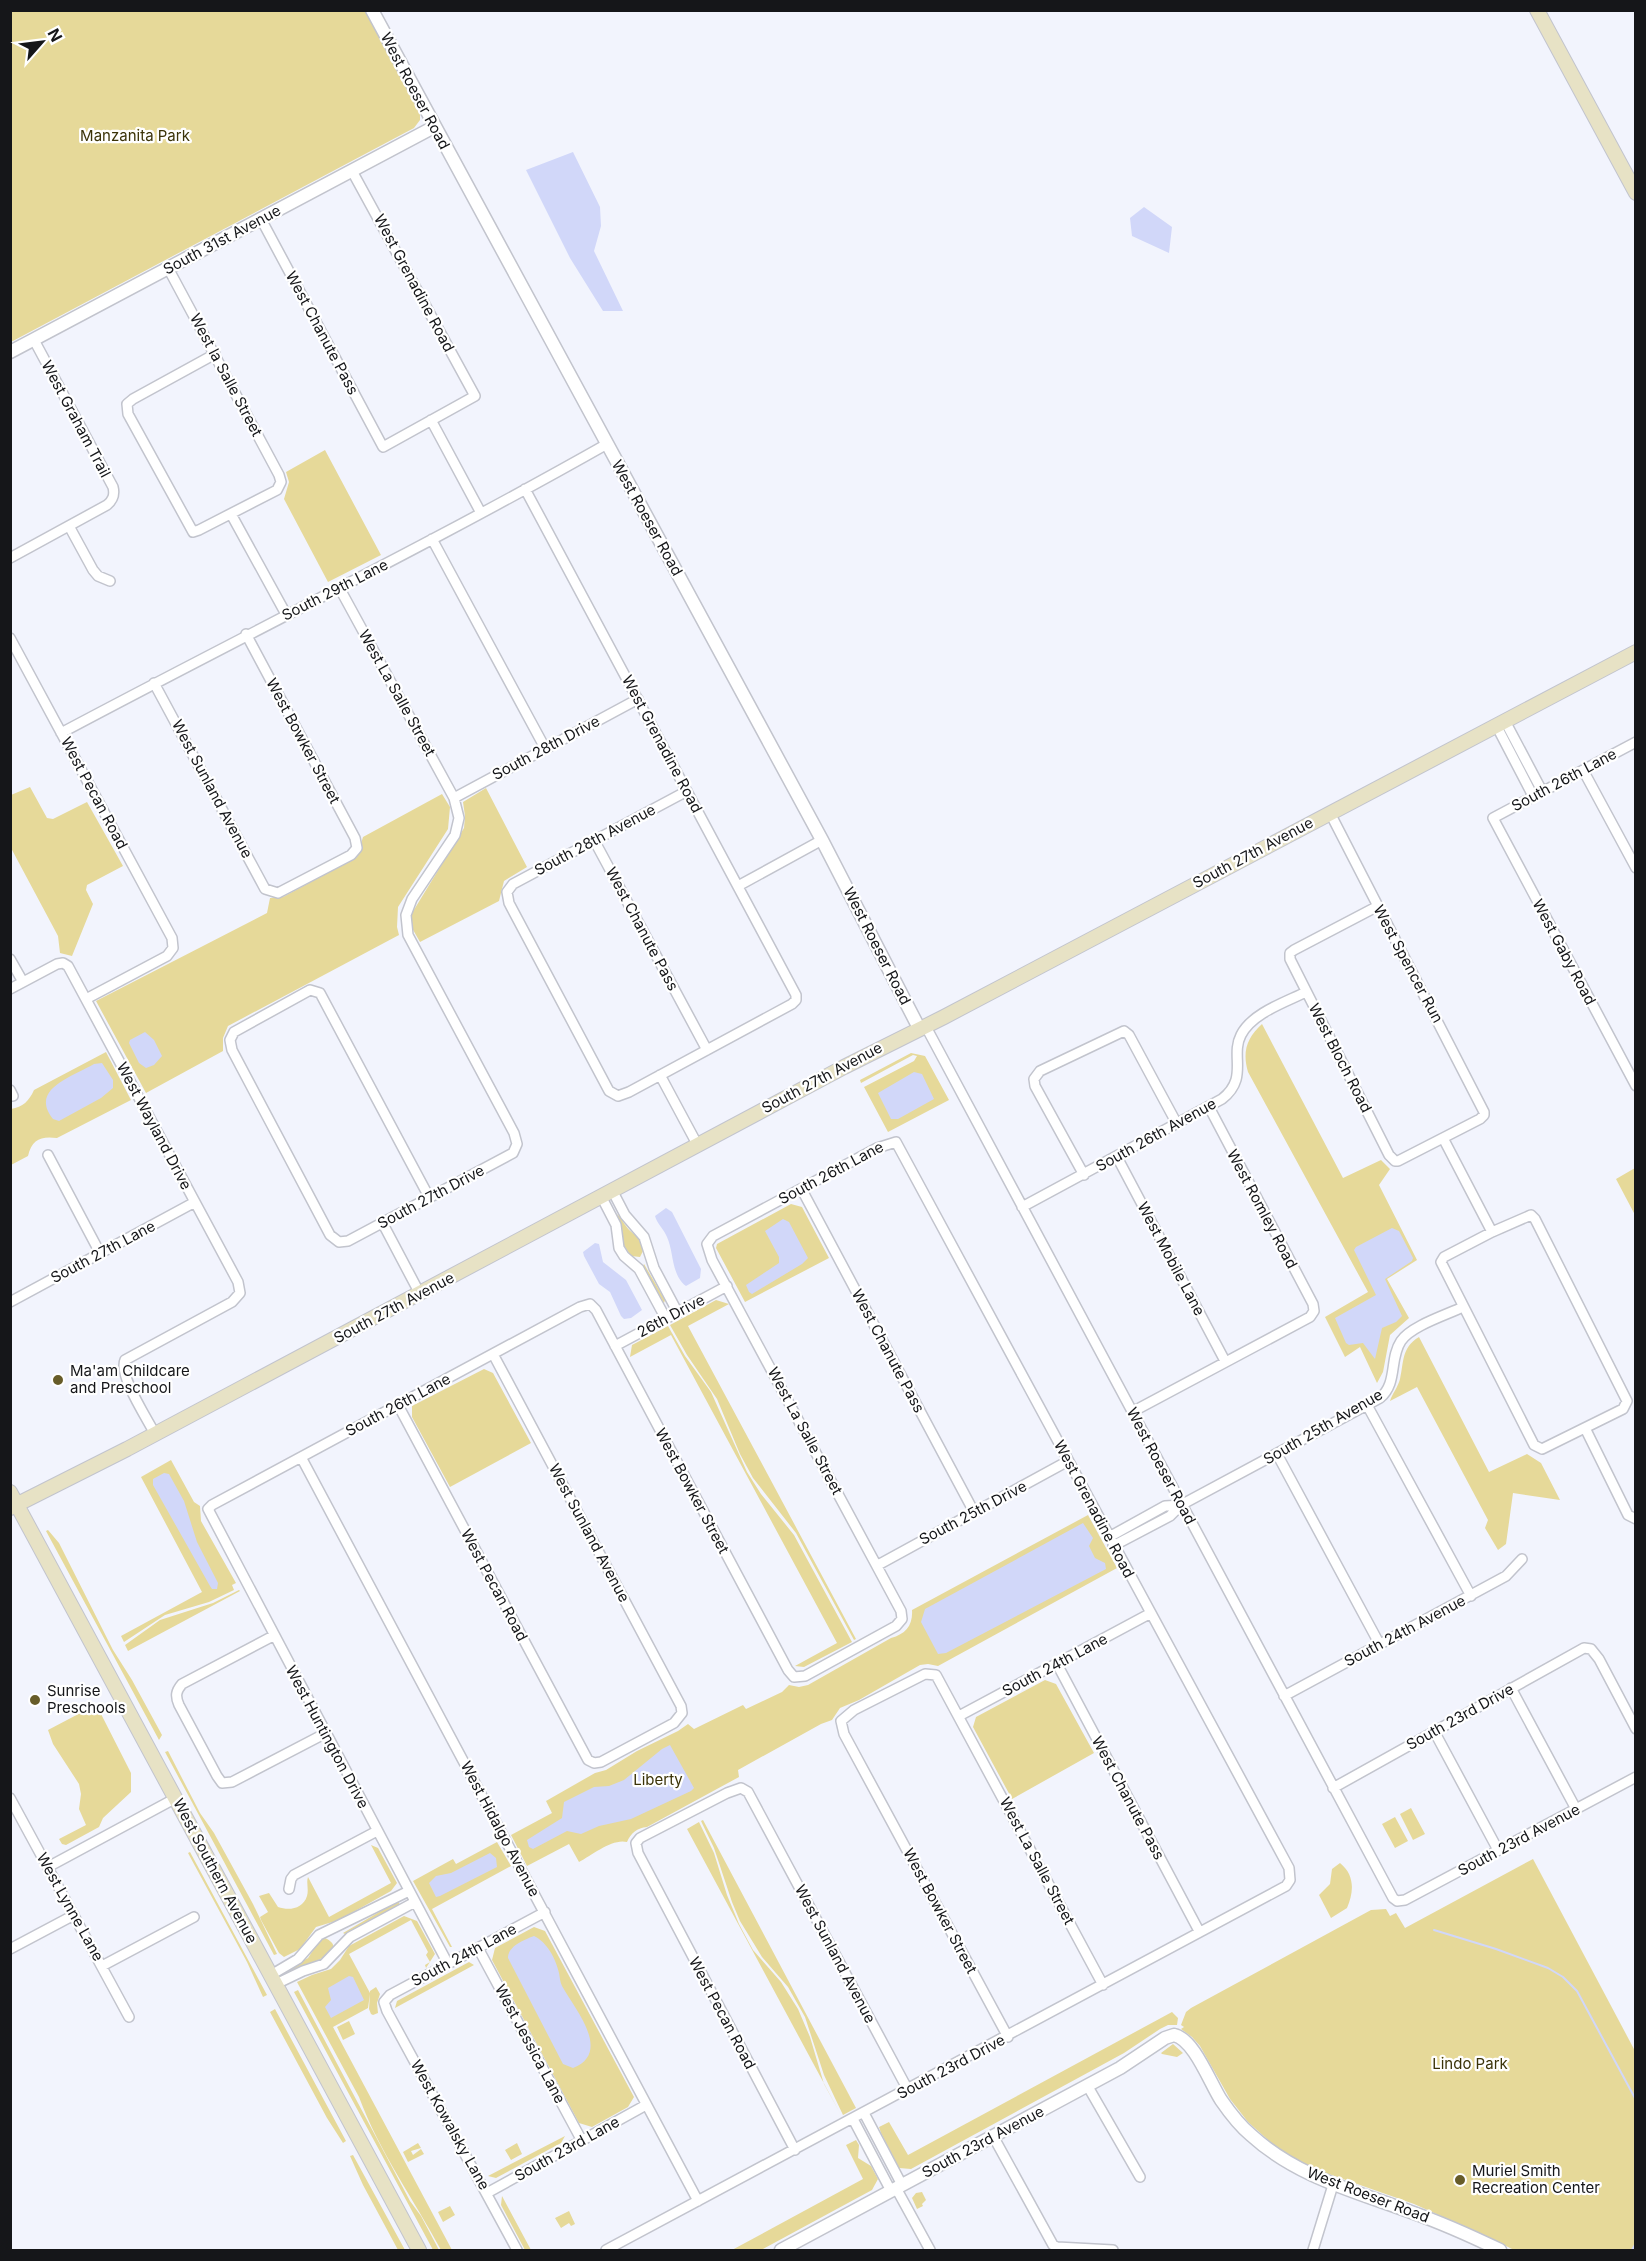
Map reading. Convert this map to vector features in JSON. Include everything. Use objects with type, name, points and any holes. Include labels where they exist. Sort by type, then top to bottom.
[{"type":"main road","points":[[1537,10],[1635,193]]},
{"type":"main road","name":"South 27th Avenue","points":[[13,1502],[155,1434],[697,1144],[1635,652]]},
{"type":"main road","name":"West Southern Avenue","points":[[13,1502],[176,1798],[419,2250]]},
{"type":"street","name":"West Roeser Road","points":[[372,10],[1022,1207],[1390,1893],[1395,1900],[1402,1901]]},
{"type":"street","name":"South 31st Avenue","points":[[10,352],[434,127]]},
{"type":"street","name":"West Grenadine Road","points":[[352,171],[475,396],[431,420]]},
{"type":"street","name":"West Chanute Pass","points":[[261,219],[383,447],[431,420]]},
{"type":"street","name":"West la Salle Street","points":[[168,268],[281,482],[277,489],[231,514]]},
{"type":"street","name":"West Graham Trail","points":[[34,340],[113,487],[113,499],[107,505],[69,526]]},
{"type":"street","points":[[215,354],[133,399],[128,404],[128,414],[193,532],[231,514],[287,616]]},
{"type":"street","points":[[431,420],[481,513]]},
{"type":"street","name":"South 29th Lane","points":[[62,733],[246,634],[340,589],[607,444]]},
{"type":"street","name":"West Grenadine Road","points":[[525,489],[796,995],[796,1000],[707,1050]]},
{"type":"street","points":[[10,558],[69,526],[93,570],[98,576],[110,581]]},
{"type":"street","points":[[432,539],[545,748]]},
{"type":"street","name":"West La Salle Street","points":[[340,589],[454,798]]},
{"type":"street","name":"West Bowker Street","points":[[246,634],[356,838],[357,848],[351,855],[278,893],[272,892]]},
{"type":"street","name":"West Pecan Road","points":[[10,638],[172,938],[173,948],[167,956],[86,999]]},
{"type":"street","name":"West Sunland Avenue","points":[[154,683],[265,889],[272,892]]},
{"type":"street","name":"South 28th Drive","points":[[454,798],[638,699]]},
{"type":"street","points":[[1500,723],[1542,791]]},
{"type":"street","points":[[1500,723],[1533,796]]},
{"type":"street","name":"South 26th Lane","points":[[1493,818],[1635,742]]},
{"type":"street","points":[[1583,770],[1635,868]]},
{"type":"street","name":"South 28th Avenue","points":[[660,1075],[618,1096],[609,1091],[509,903],[507,892],[513,884],[687,790]]},
{"type":"street","name":"South 27th Drive","points":[[429,1197],[320,993],[310,990],[234,1032],[230,1040],[232,1050],[330,1235],[339,1242],[348,1241],[513,1153],[517,1144],[514,1133],[408,935],[406,915],[412,899],[455,835],[459,818],[454,798]]},
{"type":"street","name":"West Spencer Run","points":[[1330,813],[1484,1109],[1484,1115],[1443,1138]]},
{"type":"street","name":"West Gaby Road","points":[[1493,818],[1635,1086]]},
{"type":"street","name":"West Chanute Pass","points":[[594,840],[707,1050]]},
{"type":"street","points":[[738,886],[822,840]]},
{"type":"street","name":"West Bloch Road","points":[[1378,906],[1290,953],[1290,959],[1389,1155],[1395,1161],[1401,1160],[1443,1138]]},
{"type":"street","points":[[10,959],[23,982],[10,989]]},
{"type":"street","name":"West Wayland Drive","points":[[23,982],[57,964],[63,963],[68,966],[238,1282],[240,1293],[232,1302],[129,1357],[123,1365],[125,1376],[155,1434]]},
{"type":"street","name":"South 26th Avenue","points":[[1022,1207],[1226,1096],[1235,1082],[1239,1041],[1242,1033],[1261,1016],[1306,992]]},
{"type":"street","points":[[1084,1175],[1035,1086],[1034,1078],[1040,1071],[1124,1031],[1130,1035],[1177,1124]]},
{"type":"street","points":[[697,1144],[660,1075],[707,1050]]},
{"type":"street","name":"West Romley Road","points":[[1209,1107],[1314,1311],[1310,1317],[1226,1361]]},
{"type":"street","points":[[1443,1138],[1492,1232]]},
{"type":"street","name":"West Grenadine Road","points":[[896,1142],[1291,1877]]},
{"type":"street","name":"South 26th Lane","points":[[706,1244],[713,1236],[877,1148],[896,1142]]},
{"type":"street","points":[[48,1155],[100,1253]]},
{"type":"street","name":"West Mobile Lane","points":[[1117,1157],[1226,1361]]},
{"type":"street","name":"West Chanute Pass","points":[[802,1190],[974,1512]]},
{"type":"street","points":[[607,1193],[644,1237],[654,1268],[678,1313]]},
{"type":"street","points":[[607,1193],[616,1225],[619,1248],[624,1256],[639,1269],[666,1319]]},
{"type":"street","name":"South 27th Lane","points":[[10,1302],[195,1202]]},
{"type":"street","points":[[1531,1215],[1535,1219],[1627,1399],[1627,1404],[1623,1409],[1545,1449],[1539,1449],[1534,1445],[1441,1264],[1441,1260],[1492,1232],[1531,1215]]},
{"type":"street","points":[[382,1222],[420,1294]]},
{"type":"street","name":"West La Salle Street","points":[[706,1244],[712,1260],[900,1607],[902,1619]]},
{"type":"street","name":"26th Drive","points":[[615,1346],[727,1286]]},
{"type":"street","name":"West Bowker Street","points":[[590,1304],[615,1346],[788,1670],[794,1677],[805,1676],[893,1628],[902,1619]]},
{"type":"street","name":"South 26th Lane","points":[[208,1509],[580,1307],[590,1304]]},
{"type":"street","name":"South 25th Avenue","points":[[1111,1541],[1170,1516],[1181,1504],[1380,1398],[1389,1387],[1395,1357],[1402,1341],[1414,1330],[1463,1306]]},
{"type":"street","name":"West Sunland Avenue","points":[[493,1354],[679,1701],[682,1713],[674,1723],[601,1762],[594,1763]]},
{"type":"street","points":[[1132,1412],[1226,1361]]},
{"type":"street","name":"West Pecan Road","points":[[398,1405],[588,1760],[594,1763]]},
{"type":"street","points":[[1367,1405],[1471,1596]]},
{"type":"street","points":[[1585,1428],[1628,1515],[1634,1519]]},
{"type":"street","points":[[1277,1454],[1380,1645]]},
{"type":"street","name":"West Hidalgo Avenue","points":[[301,1457],[698,2201]]},
{"type":"street","name":"South 25th Drive","points":[[878,1565],[1068,1461]]},
{"type":"street","name":"West Huntington Drive","points":[[208,1509],[448,1964]]},
{"type":"street","name":"South 24th Avenue","points":[[1284,1696],[1506,1576],[1522,1559]]},
{"type":"street","name":"South 24th Lane","points":[[959,1716],[1151,1613]]},
{"type":"street","points":[[273,1636],[182,1684],[175,1696],[222,1783],[232,1782],[326,1733]]},
{"type":"street","name":"South 23rd Drive","points":[[1333,1788],[1574,1652],[1588,1648],[1592,1649],[1599,1659],[1635,1729]]},
{"type":"street","name":"West Chanute Pass","points":[[1057,1665],[1199,1931]]},
{"type":"street","name":"West La Salle Street","points":[[841,1721],[854,1710],[925,1674],[936,1675],[1103,1985]]},
{"type":"street","points":[[1511,1688],[1576,1809]]},
{"type":"street","name":"West Bowker Street","points":[[841,1721],[844,1734],[1008,2037]]},
{"type":"street","points":[[1434,1731],[1498,1851]]},
{"type":"street","name":"South 23rd Avenue","points":[[1402,1901],[1635,1777]]},
{"type":"street","name":"West Sunland Avenue","points":[[744,1789],[751,1796],[908,2090]]},
{"type":"street","name":"West Pecan Road","points":[[744,1789],[727,1793],[640,1838],[636,1843],[648,1874],[795,2150]]},
{"type":"street","name":"West Lynne Lane","points":[[10,1798],[129,2017]]},
{"type":"street","points":[[48,1867],[176,1798]]},
{"type":"street","points":[[289,1889],[294,1875],[377,1831]]},
{"type":"street","name":"South 23rd Drive","points":[[606,2250],[1008,2037],[1199,1931],[1286,1886],[1291,1877]]},
{"type":"street","points":[[273,1980],[298,1959],[319,1935],[409,1892]]},
{"type":"street","points":[[273,1980],[324,1964],[350,1937],[414,1902]]},
{"type":"street","name":"South 24th Lane","points":[[385,2000],[545,1912]]},
{"type":"street","points":[[10,1949],[74,1915]]},
{"type":"street","points":[[102,1966],[194,1917]]},
{"type":"street","name":"West Jessica Lane","points":[[478,1948],[582,2141]]},
{"type":"street","name":"West Kowalsky Lane","points":[[385,2000],[387,2010],[517,2250]]},
{"type":"street","name":"South 23rd Avenue","points":[[781,2250],[802,2245],[896,2188],[1120,2068],[1167,2037],[1176,2035],[1183,2038]]},
{"type":"street","name":"West Roeser Road","points":[[1183,2038],[1200,2062],[1222,2101],[1251,2136],[1274,2154],[1298,2169],[1333,2185],[1453,2228],[1500,2250]]},
{"type":"street","points":[[1087,2085],[1140,2177]]},
{"type":"street","name":"South 23rd Lane","points":[[487,2193],[646,2105]]},
{"type":"street","points":[[864,2113],[896,2188]]},
{"type":"street","points":[[853,2119],[896,2188],[930,2250]]},
{"type":"street","points":[[993,2136],[1053,2245],[1113,2250]]},
{"type":"street","points":[[1314,2250],[1333,2185]]},
{"type":"green space","name":"Manzanita Park","points":[[10,11],[366,11],[420,111],[420,120],[414,128],[11,342]]},
{"type":"green space","points":[[325,450],[381,555],[328,582],[284,499],[289,482],[286,472]]},
{"type":"green space","points":[[30,787],[47,818],[53,819],[87,802],[123,866],[87,885],[86,890],[93,904],[72,956],[60,953],[58,936],[11,848],[11,795]]},
{"type":"green space","points":[[486,788],[527,867],[504,881],[499,901],[420,942],[412,928],[412,913],[464,828],[463,802]]},
{"type":"green space","points":[[442,794],[450,807],[448,829],[398,907],[399,935],[228,1026],[223,1038],[223,1051],[146,1093],[96,1001],[267,913],[270,898],[283,897],[357,857],[363,837]]},
{"type":"green space","points":[[1262,1024],[1343,1178],[1381,1160],[1390,1169],[1379,1185],[1417,1260],[1387,1279],[1409,1318],[1390,1335],[1383,1372],[1377,1383],[1360,1347],[1345,1357],[1325,1317],[1368,1292],[1248,1072],[1247,1045]]},
{"type":"green space","points":[[106,1052],[131,1100],[57,1138],[38,1140],[32,1146],[28,1156],[11,1165],[11,1109],[25,1103],[34,1090]]},
{"type":"green space","points":[[911,1053],[925,1056],[949,1100],[888,1132],[864,1087],[914,1061],[917,1056],[913,1055],[861,1083],[860,1080]]},
{"type":"green space","points":[[1635,1168],[1635,1215],[1616,1179]]},
{"type":"green space","points":[[791,1204],[802,1207],[829,1258],[745,1302],[716,1248],[717,1244]]},
{"type":"green space","points":[[617,1214],[642,1244],[644,1249],[640,1257],[631,1256],[623,1244],[622,1228]]},
{"type":"green space","points":[[644,1264],[665,1300],[664,1303],[643,1267]]},
{"type":"green space","points":[[716,1300],[729,1304],[688,1326],[856,1639],[854,1640],[796,1533],[753,1478],[740,1454],[717,1399],[670,1325]]},
{"type":"green space","points":[[668,1326],[685,1356],[711,1392],[747,1472],[761,1494],[794,1535],[852,1642],[804,1667],[795,1666],[837,1643],[671,1335],[630,1357],[632,1345]]},
{"type":"green space","points":[[1419,1337],[1489,1472],[1527,1454],[1541,1463],[1560,1500],[1513,1493],[1506,1544],[1498,1550],[1485,1528],[1488,1520],[1417,1387],[1390,1401],[1399,1382],[1406,1351]]},
{"type":"green space","points":[[484,1369],[493,1373],[531,1443],[450,1487],[412,1417],[412,1406]]},
{"type":"green space","points":[[171,1460],[194,1502],[200,1506],[201,1521],[236,1583],[232,1585],[234,1590],[209,1602],[165,1615],[124,1642],[121,1636],[202,1592],[141,1477]]},
{"type":"green space","name":"Liberty","points":[[1088,1515],[1117,1568],[938,1666],[920,1665],[859,1700],[840,1708],[832,1720],[738,1770],[739,1777],[647,1827],[637,1830],[627,1842],[615,1842],[579,1862],[569,1844],[527,1866],[511,1835],[552,1813],[546,1801],[688,1724],[694,1729],[743,1705],[746,1709],[782,1692],[789,1685],[799,1687],[808,1685],[901,1634],[910,1624],[912,1610]]},
{"type":"green space","points":[[48,1530],[59,1543],[113,1650],[162,1735],[159,1740],[46,1531]]},
{"type":"green space","points":[[239,1590],[128,1651],[125,1645],[160,1620],[213,1603]]},
{"type":"green space","points":[[1045,1680],[1056,1684],[1094,1753],[1012,1799],[973,1727],[976,1717]]},
{"type":"green space","points":[[95,1709],[100,1712],[131,1773],[131,1792],[103,1818],[99,1827],[66,1845],[62,1844],[59,1839],[86,1825],[79,1809],[81,1794],[79,1784],[53,1744],[48,1730],[86,1710]]},
{"type":"green space","points":[[168,1751],[200,1813],[214,1833],[253,1904],[277,1954],[274,1955],[165,1752]]},
{"type":"green space","points":[[1411,1808],[1425,1834],[1413,1840],[1400,1814]]},
{"type":"green space","points":[[1395,1817],[1408,1841],[1395,1848],[1382,1824]]},
{"type":"green space","points":[[703,1820],[856,2108],[843,2115],[824,2075],[805,2017],[788,1987],[762,1957],[740,1921],[714,1848],[701,1821]]},
{"type":"green space","points":[[699,1822],[714,1853],[739,1924],[753,1950],[781,1982],[798,2009],[810,2037],[824,2083],[687,1829]]},
{"type":"green space","points":[[497,1842],[511,1866],[432,1909],[452,1947],[450,1947],[413,1881],[453,1859],[456,1864]]},
{"type":"green space","points":[[371,1845],[378,1848],[397,1883],[391,1891],[339,1920],[316,1927],[300,1949],[284,1957],[279,1953],[261,1920],[260,1917],[268,1912],[259,1896],[269,1893],[278,1907],[295,1908],[302,1904],[307,1896],[308,1877],[329,1917],[391,1883]]},
{"type":"green space","points":[[190,1852],[267,1995],[263,1997],[247,1962],[188,1853]]},
{"type":"green space","name":"Lindo Park","points":[[1533,1859],[1635,2051],[1635,2250],[1514,2250],[1414,2204],[1306,2166],[1278,2149],[1248,2122],[1230,2099],[1200,2046],[1181,2029],[1184,2027],[1181,2025],[1186,2012],[1191,2008],[1371,1910],[1386,1909],[1390,1916],[1396,1913],[1405,1928]]},
{"type":"green space","points":[[1340,1863],[1351,1878],[1352,1890],[1347,1908],[1331,1918],[1319,1895],[1330,1884],[1332,1869]]},
{"type":"green space","points":[[398,1901],[400,1905],[343,1933]]},
{"type":"green space","points":[[404,1916],[417,1921],[435,1954],[430,1962],[426,1955],[428,1952],[411,1920],[349,1954],[370,1993],[376,1987],[380,1994],[377,2003],[378,2013],[371,2014],[370,1994],[368,2008],[333,2027],[452,2250],[441,2250],[397,2175],[376,2137],[359,2097],[297,1982],[331,1969],[349,1946]]},
{"type":"green space","points":[[534,1927],[545,1931],[634,2097],[628,2107],[592,2127],[579,2123],[492,1960],[495,1948]]},
{"type":"green space","points":[[325,1938],[332,1943],[333,1948],[330,1953],[315,1962],[292,1969],[293,1966],[308,1958],[319,1941]]},
{"type":"green space","points":[[469,1962],[474,1965],[395,2008],[397,2001]]},
{"type":"green space","points":[[298,1990],[410,2201],[421,2216],[439,2250],[433,2250],[294,1992]]},
{"type":"green space","points":[[275,2009],[346,2141],[343,2143],[327,2118],[270,2012]]},
{"type":"green space","points":[[1172,2012],[1178,2018],[1177,2025],[1168,2025],[1160,2029],[1124,2053],[911,2169],[899,2168],[881,2133],[879,2127],[889,2122],[908,2155]]},
{"type":"green space","points":[[349,2021],[355,2034],[343,2040],[337,2027]]},
{"type":"green space","points":[[1173,2044],[1183,2053],[1177,2057],[1161,2053]]},
{"type":"green space","points":[[565,2136],[561,2143],[496,2178],[488,2176]]},
{"type":"green space","points":[[856,2140],[859,2145],[858,2158],[871,2166],[878,2179],[872,2190],[761,2250],[732,2250],[863,2179],[846,2145]]},
{"type":"green space","points":[[418,2143],[421,2148],[411,2151],[413,2155],[421,2149],[424,2154],[408,2162],[403,2152]]},
{"type":"green space","points":[[517,2143],[522,2154],[511,2160],[505,2150]]},
{"type":"green space","points":[[353,2155],[405,2250],[398,2250],[363,2185],[350,2156]]},
{"type":"green space","points":[[922,2192],[926,2200],[923,2206],[917,2209],[912,2198],[916,2193]]},
{"type":"green space","points":[[502,2196],[531,2250],[525,2250],[501,2205]]},
{"type":"green space","points":[[450,2206],[455,2215],[443,2222],[438,2212]]},
{"type":"green space","points":[[569,2211],[575,2224],[571,2226],[569,2223],[561,2228],[555,2218]]},
{"type":"water","points":[[573,152],[600,207],[601,226],[594,251],[623,311],[603,311],[570,258],[526,170]]},
{"type":"water","points":[[1144,207],[1172,227],[1169,253],[1132,236],[1130,218]]},
{"type":"water","points":[[145,1032],[154,1040],[162,1056],[154,1065],[146,1068],[139,1063],[129,1043],[130,1040]]},
{"type":"water","points":[[102,1063],[113,1080],[113,1088],[101,1098],[59,1121],[53,1119],[47,1109],[46,1100],[56,1085],[94,1064]]},
{"type":"water","points":[[914,1072],[922,1074],[934,1099],[898,1119],[891,1119],[878,1093]]},
{"type":"water","points":[[666,1208],[672,1212],[701,1269],[700,1278],[686,1286],[675,1270],[667,1237],[655,1216]]},
{"type":"water","points":[[783,1219],[789,1222],[808,1258],[802,1264],[752,1294],[746,1285],[779,1263],[779,1257],[765,1231]]},
{"type":"water","points":[[1392,1228],[1399,1231],[1413,1258],[1412,1261],[1385,1279],[1402,1316],[1396,1322],[1382,1328],[1375,1359],[1363,1343],[1349,1345],[1346,1343],[1335,1318],[1376,1295],[1354,1250]]},
{"type":"water","points":[[595,1243],[599,1244],[603,1262],[626,1280],[642,1310],[631,1318],[624,1319],[621,1316],[610,1292],[599,1284],[584,1256],[583,1252]]},
{"type":"water","points":[[164,1473],[169,1474],[184,1501],[197,1542],[218,1583],[217,1589],[212,1589],[210,1586],[153,1485],[153,1479]]},
{"type":"water","points":[[1083,1523],[1093,1538],[1089,1546],[1095,1558],[1105,1563],[1106,1569],[946,1653],[938,1654],[921,1622],[925,1609]]},
{"type":"water","points":[[670,1745],[694,1788],[691,1791],[631,1819],[599,1826],[581,1834],[567,1831],[533,1849],[529,1847],[527,1840],[562,1818],[564,1802],[594,1787],[609,1786],[624,1780]]},
{"type":"water","points":[[490,1853],[496,1858],[497,1867],[436,1897],[429,1883],[436,1876],[451,1873]]},
{"type":"water","points":[[534,1936],[543,1942],[553,1957],[562,1986],[587,2029],[590,2052],[585,2061],[573,2068],[563,2064],[508,1958],[514,1947]]},
{"type":"water","points":[[349,1976],[353,1977],[364,2000],[331,2018],[325,2007],[331,2000],[328,1988]]},
{"type":"waterway","points":[[1434,1930],[1496,1949],[1548,1968],[1563,1977],[1577,1991],[1636,2100]]},
{"type":"waterway","points":[[1632,2250],[1636,2243]]},
{"type":"place","name":"Ma'am Childcare and Preschool","points":[[58,1380]]},
{"type":"place","name":"Sunrise Preschools","points":[[35,1700]]},
{"type":"place","name":"Muriel Smith Recreation Center","points":[[1460,2180]]}]
